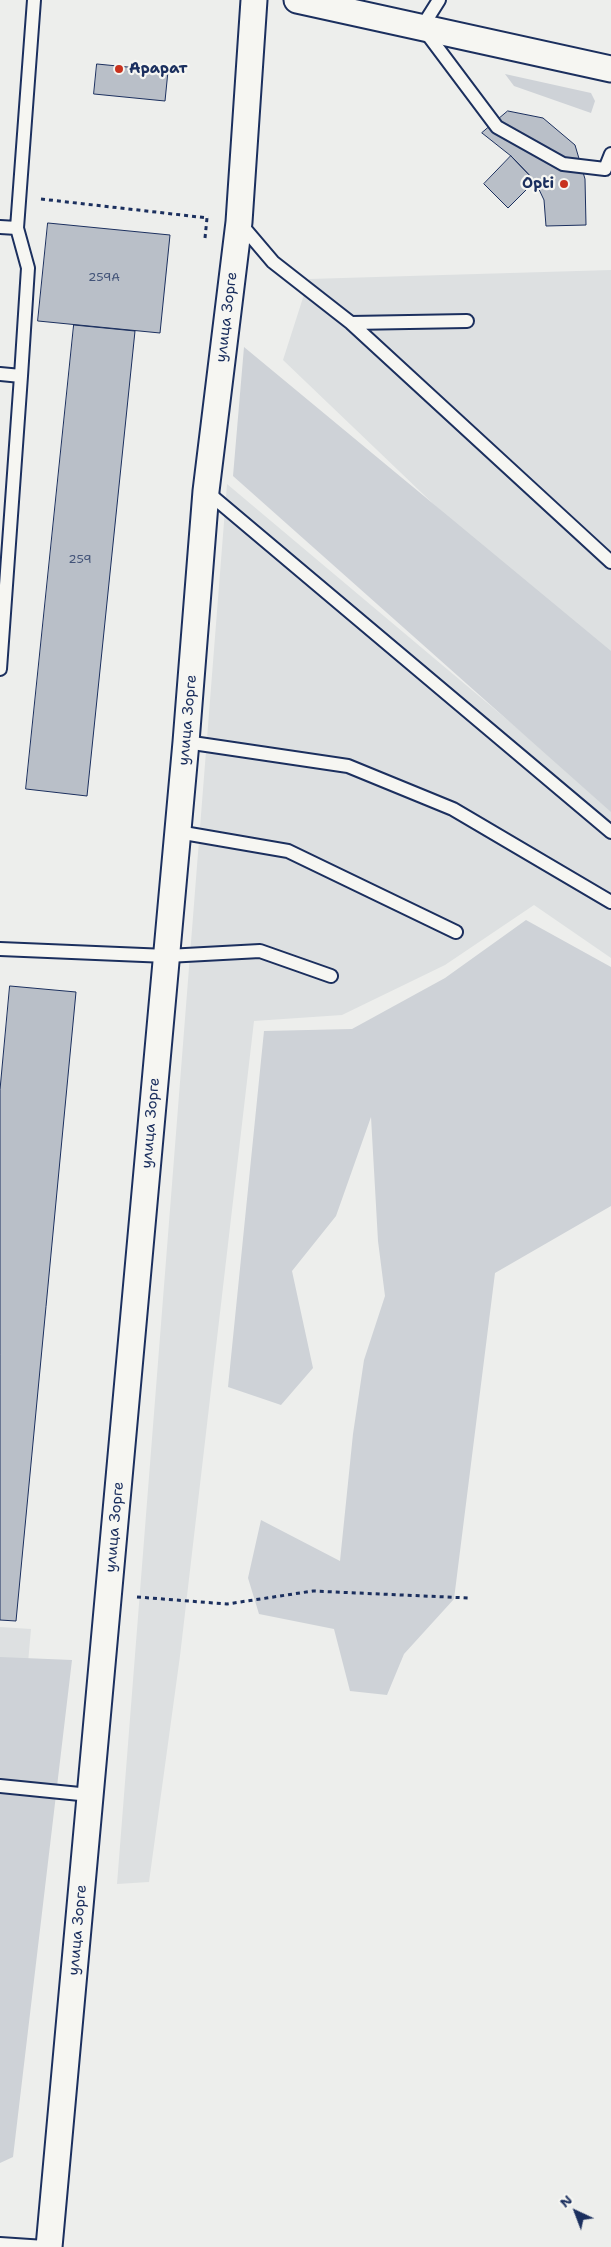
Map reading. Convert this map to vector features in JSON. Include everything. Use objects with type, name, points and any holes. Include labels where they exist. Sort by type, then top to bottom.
[{"type":"street","name":"улица Зорге","points":[[47,2247],[167,956],[206,491],[239,222],[254,0]]},
{"type":"street","points":[[297,0],[611,69]]},
{"type":"lane","points":[[0,669],[28,268],[17,228],[34,0]]},
{"type":"lane","points":[[439,0],[422,27],[497,127],[563,164],[605,169],[611,154]]},
{"type":"lane","points":[[239,222],[273,262],[351,323],[611,562]]},
{"type":"lane","points":[[0,227],[17,228]]},
{"type":"lane","points":[[351,323],[466,321]]},
{"type":"lane","points":[[0,374],[21,376]]},
{"type":"lane","points":[[206,491],[611,832]]},
{"type":"lane","points":[[186,742],[348,766],[453,809],[611,902]]},
{"type":"lane","points":[[178,832],[288,850],[456,932]]},
{"type":"lane","points":[[0,948],[167,956],[260,951],[331,976]]},
{"type":"lane","points":[[0,1786],[90,1795]]},
{"type":"lane","points":[[0,2244],[47,2247]]},
{"type":"path","points":[[19,196],[239,222]]},
{"type":"path","points":[[108,1595],[227,1604],[312,1591],[469,1598]]},
{"type":"shaded area","points":[[505,74],[591,93],[595,101],[591,113],[514,86]]},
{"type":"shaded area","points":[[611,270],[611,674],[283,360],[309,279]]},
{"type":"shaded area","points":[[244,347],[611,651],[611,812],[233,476]]},
{"type":"shaded area","points":[[227,484],[611,807],[611,958],[534,905],[445,965],[342,1015],[254,1021],[180,1656],[149,1882],[117,1884]]},
{"type":"shaded area","points":[[526,920],[611,967],[611,1206],[495,1273],[454,1599],[404,1654],[387,1695],[350,1691],[334,1629],[259,1614],[248,1578],[261,1520],[340,1561],[353,1434],[364,1360],[385,1296],[378,1241],[371,1117],[336,1216],[292,1271],[313,1368],[281,1405],[228,1387],[264,1031],[352,1029],[445,978]]},
{"type":"shaded area","points":[[0,1627],[31,1629],[0,1982]]},
{"type":"shaded area","points":[[0,1657],[72,1660],[13,2157],[0,2163]]},
{"type":"building","points":[[97,64],[168,71],[165,101],[94,94]]},
{"type":"building","points":[[508,111],[543,118],[575,145],[585,179],[586,225],[546,226],[544,200],[535,181],[511,156],[482,133]]},
{"type":"building","points":[[511,156],[535,181],[508,208],[484,184]]},
{"type":"building","points":[[48,223],[170,235],[160,333],[38,321]]},
{"type":"building","points":[[74,325],[135,331],[87,796],[26,789]]},
{"type":"building","points":[[10,986],[76,992],[16,1621],[0,1620],[0,1090]]},
{"type":"place","name":"Арарат","points":[[119,69]]},
{"type":"place","name":"Opti","points":[[564,184]]}]
